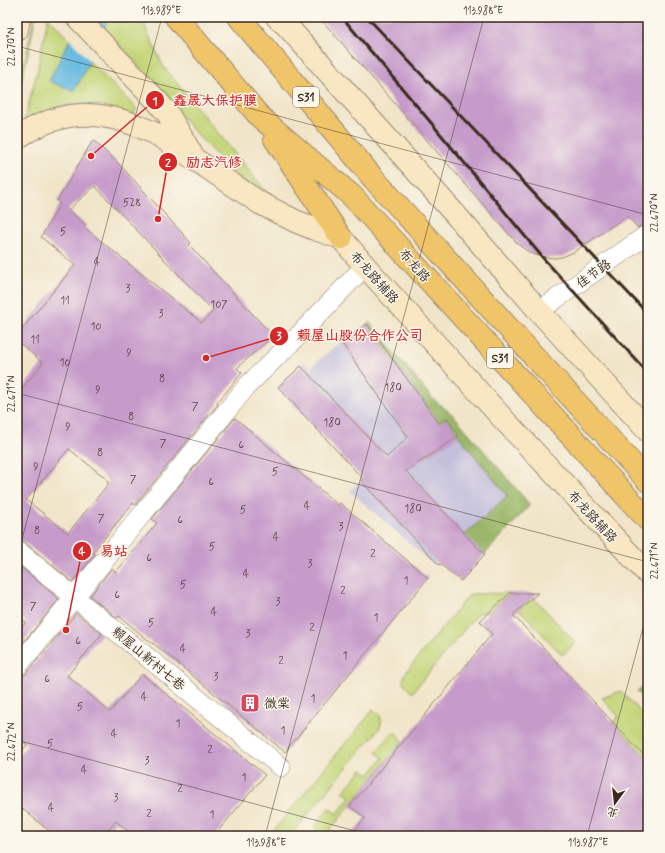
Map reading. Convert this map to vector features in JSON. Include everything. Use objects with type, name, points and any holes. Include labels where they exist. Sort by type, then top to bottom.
[{"type":"main road","points":[[17,30],[20,17]]},
{"type":"main road","points":[[77,17],[168,114],[194,158]]},
{"type":"main road","name":"布龙路","points":[[176,17],[260,117],[352,196],[648,520]]},
{"type":"main road","name":"布龙路","points":[[239,17],[373,178],[648,481]]},
{"type":"main road","points":[[277,17],[286,25],[539,311],[648,431]]},
{"type":"main road","points":[[17,138],[30,130],[59,118],[72,115],[96,114],[127,121],[146,128],[160,136],[260,203],[315,229],[341,238]]},
{"type":"main road","points":[[260,117],[341,238]]},
{"type":"main road","name":"布龙路辅路","points":[[341,238],[506,422],[648,574]]},
{"type":"street","name":"佳节路","points":[[539,311],[648,234]]},
{"type":"street","points":[[17,667],[248,386],[365,266]]},
{"type":"street","name":"赖屋山新村七巷","points":[[17,550],[281,767]]},
{"type":"shaded area","points":[[367,324],[439,423],[447,418],[459,436],[507,496],[433,564],[350,491],[363,479],[278,387],[305,362],[310,368],[334,347]]},
{"type":"green space","points":[[34,17],[29,51],[17,97],[17,88]]},
{"type":"green space","points":[[48,17],[136,108],[134,115],[100,106],[81,103],[64,105],[24,121],[37,72]]},
{"type":"green space","points":[[108,17],[139,17],[143,22],[163,66],[269,195],[268,198],[238,177],[198,136],[133,59],[104,30]]},
{"type":"green space","points":[[369,322],[433,399],[454,416],[530,505],[485,554],[465,535],[507,496],[459,436],[447,418],[439,423],[367,324]]},
{"type":"green space","points":[[510,593],[489,612],[478,613],[412,693],[403,681],[404,675],[470,594]]},
{"type":"green space","points":[[533,597],[576,643],[562,655],[522,612],[517,611]]},
{"type":"green space","points":[[648,681],[648,701],[637,692]]},
{"type":"green space","points":[[621,691],[648,720],[648,753],[645,756],[613,722],[619,717],[602,698]]},
{"type":"green space","points":[[373,710],[381,718],[379,729],[290,836],[269,836]]},
{"type":"green space","points":[[394,731],[403,741],[325,836],[323,836],[314,827],[329,808],[337,814],[350,797],[343,792],[362,769],[369,775],[383,758],[376,752]]},
{"type":"water","points":[[81,17],[108,17],[93,55],[74,91],[49,81]]},
{"type":"pier","points":[[78,17],[105,31],[92,63],[68,38]]},
{"type":"building","points":[[319,17],[648,17],[648,223],[638,228],[627,216],[574,252],[562,257],[546,257],[530,253],[516,242]]},
{"type":"building","points":[[93,140],[119,164],[191,243],[189,245],[273,336],[237,368],[242,373],[135,505],[133,503],[93,552],[95,554],[73,582],[24,542],[17,539],[17,395],[43,363],[17,341],[17,335],[75,265],[41,237],[60,204],[57,201]],"holes":[[[95,186],[213,311],[202,323],[84,227],[86,225],[68,210]],[[69,449],[108,480],[107,482],[109,483],[68,533],[26,500]]]},
{"type":"building","points":[[367,324],[439,423],[447,418],[459,436],[406,471],[485,554],[461,581],[440,564],[439,565],[361,481],[363,479],[278,387],[301,366],[387,457],[408,437],[341,342]]},
{"type":"building","points":[[235,418],[338,505],[340,503],[428,578],[285,752],[153,643],[119,616],[117,618],[90,596],[112,568],[116,572],[157,523],[152,519]]},
{"type":"building","points":[[17,564],[59,599],[17,650],[17,633],[26,622],[17,615]]},
{"type":"building","points":[[510,593],[538,593],[513,615],[648,760],[648,836],[350,836],[365,818],[350,806],[492,634],[480,621]]},
{"type":"building","points":[[76,613],[102,634],[67,676],[110,712],[142,674],[265,775],[214,836],[134,836],[116,821],[103,836],[55,836],[17,804],[17,757],[27,745],[17,736],[17,678],[26,674]]},
{"type":"railway","points":[[342,17],[543,258],[648,373]]},
{"type":"railway","points":[[367,17],[648,314]]},
{"type":"place","name":"鑫晟大保护膜","points":[[91,156]]},
{"type":"place","name":"励志汽修","points":[[158,219]]},
{"type":"place","name":"赖屋山股份合作公司","points":[[206,358]]},
{"type":"place","name":"易站","points":[[66,630]]},
{"type":"place","name":"微棠","points":[[250,703]]}]
